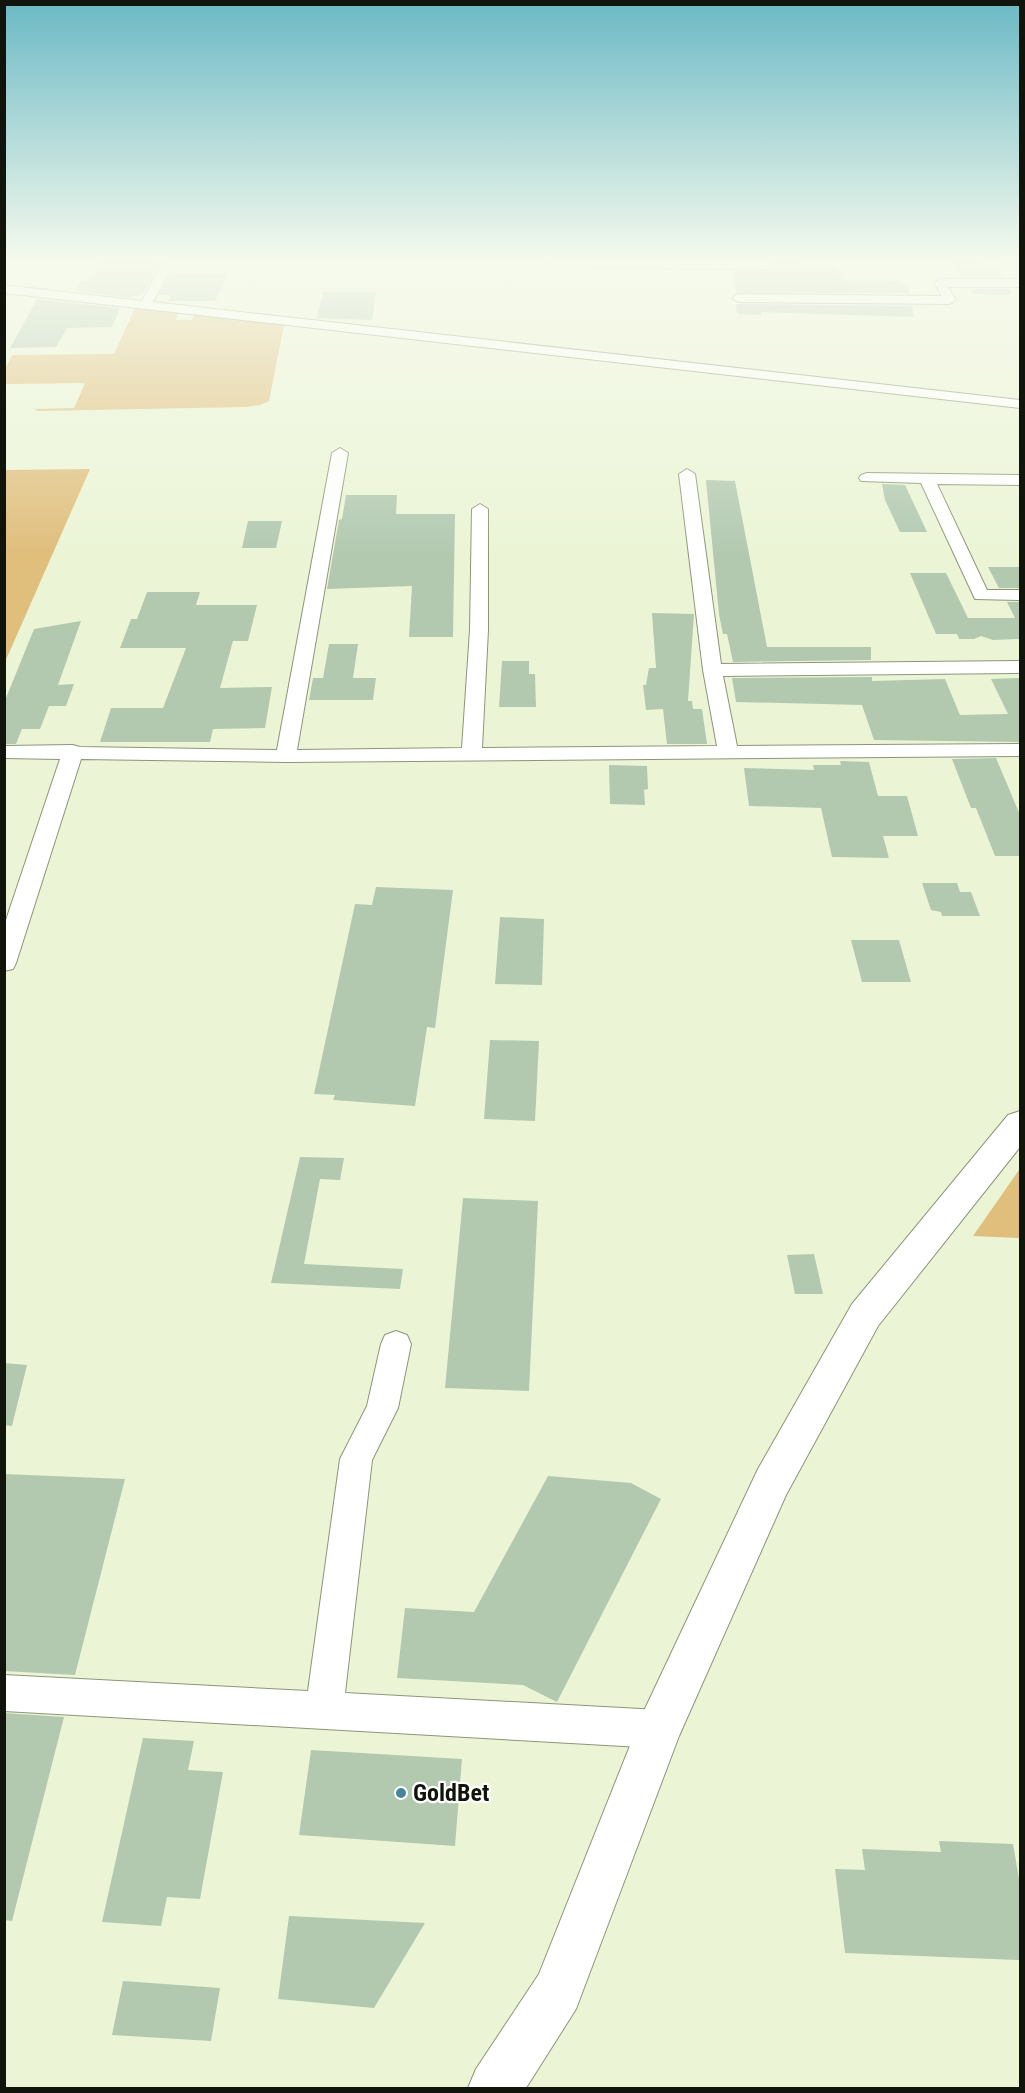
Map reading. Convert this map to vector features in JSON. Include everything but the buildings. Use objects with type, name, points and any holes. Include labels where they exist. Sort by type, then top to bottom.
[{"type":"street","points":[[633,360],[1020,404]]},
{"type":"street","points":[[286,756],[340,453]]},
{"type":"street","points":[[687,474],[712,670],[728,751]]},
{"type":"street","points":[[867,478],[1020,480]]},
{"type":"street","points":[[927,479],[981,595],[1020,595]]},
{"type":"street","points":[[472,754],[479,630],[480,509]]},
{"type":"street","points":[[712,670],[1020,667]]},
{"type":"street","points":[[4,752],[286,756],[1020,750]]},
{"type":"street","points":[[4,963],[73,752]]},
{"type":"street","points":[[495,2088],[558,1991],[659,1729],[772,1482],[865,1315],[1020,1124]]},
{"type":"street","points":[[324,1710],[356,1459],[382,1408],[396,1344]]},
{"type":"street","points":[[4,1693],[659,1729]]},
{"type":"shaded area","points":[[10,360],[277,360],[269,401],[246,407],[38,411],[34,409],[74,408],[85,383],[5,384],[5,369]]},
{"type":"shaded area","points":[[90,469],[5,662],[5,470]]},
{"type":"shaded area","points":[[1020,1168],[1020,1238],[973,1236],[1019,1170]]},
{"type":"place","name":"GoldBet","points":[[401,1793]]}]
